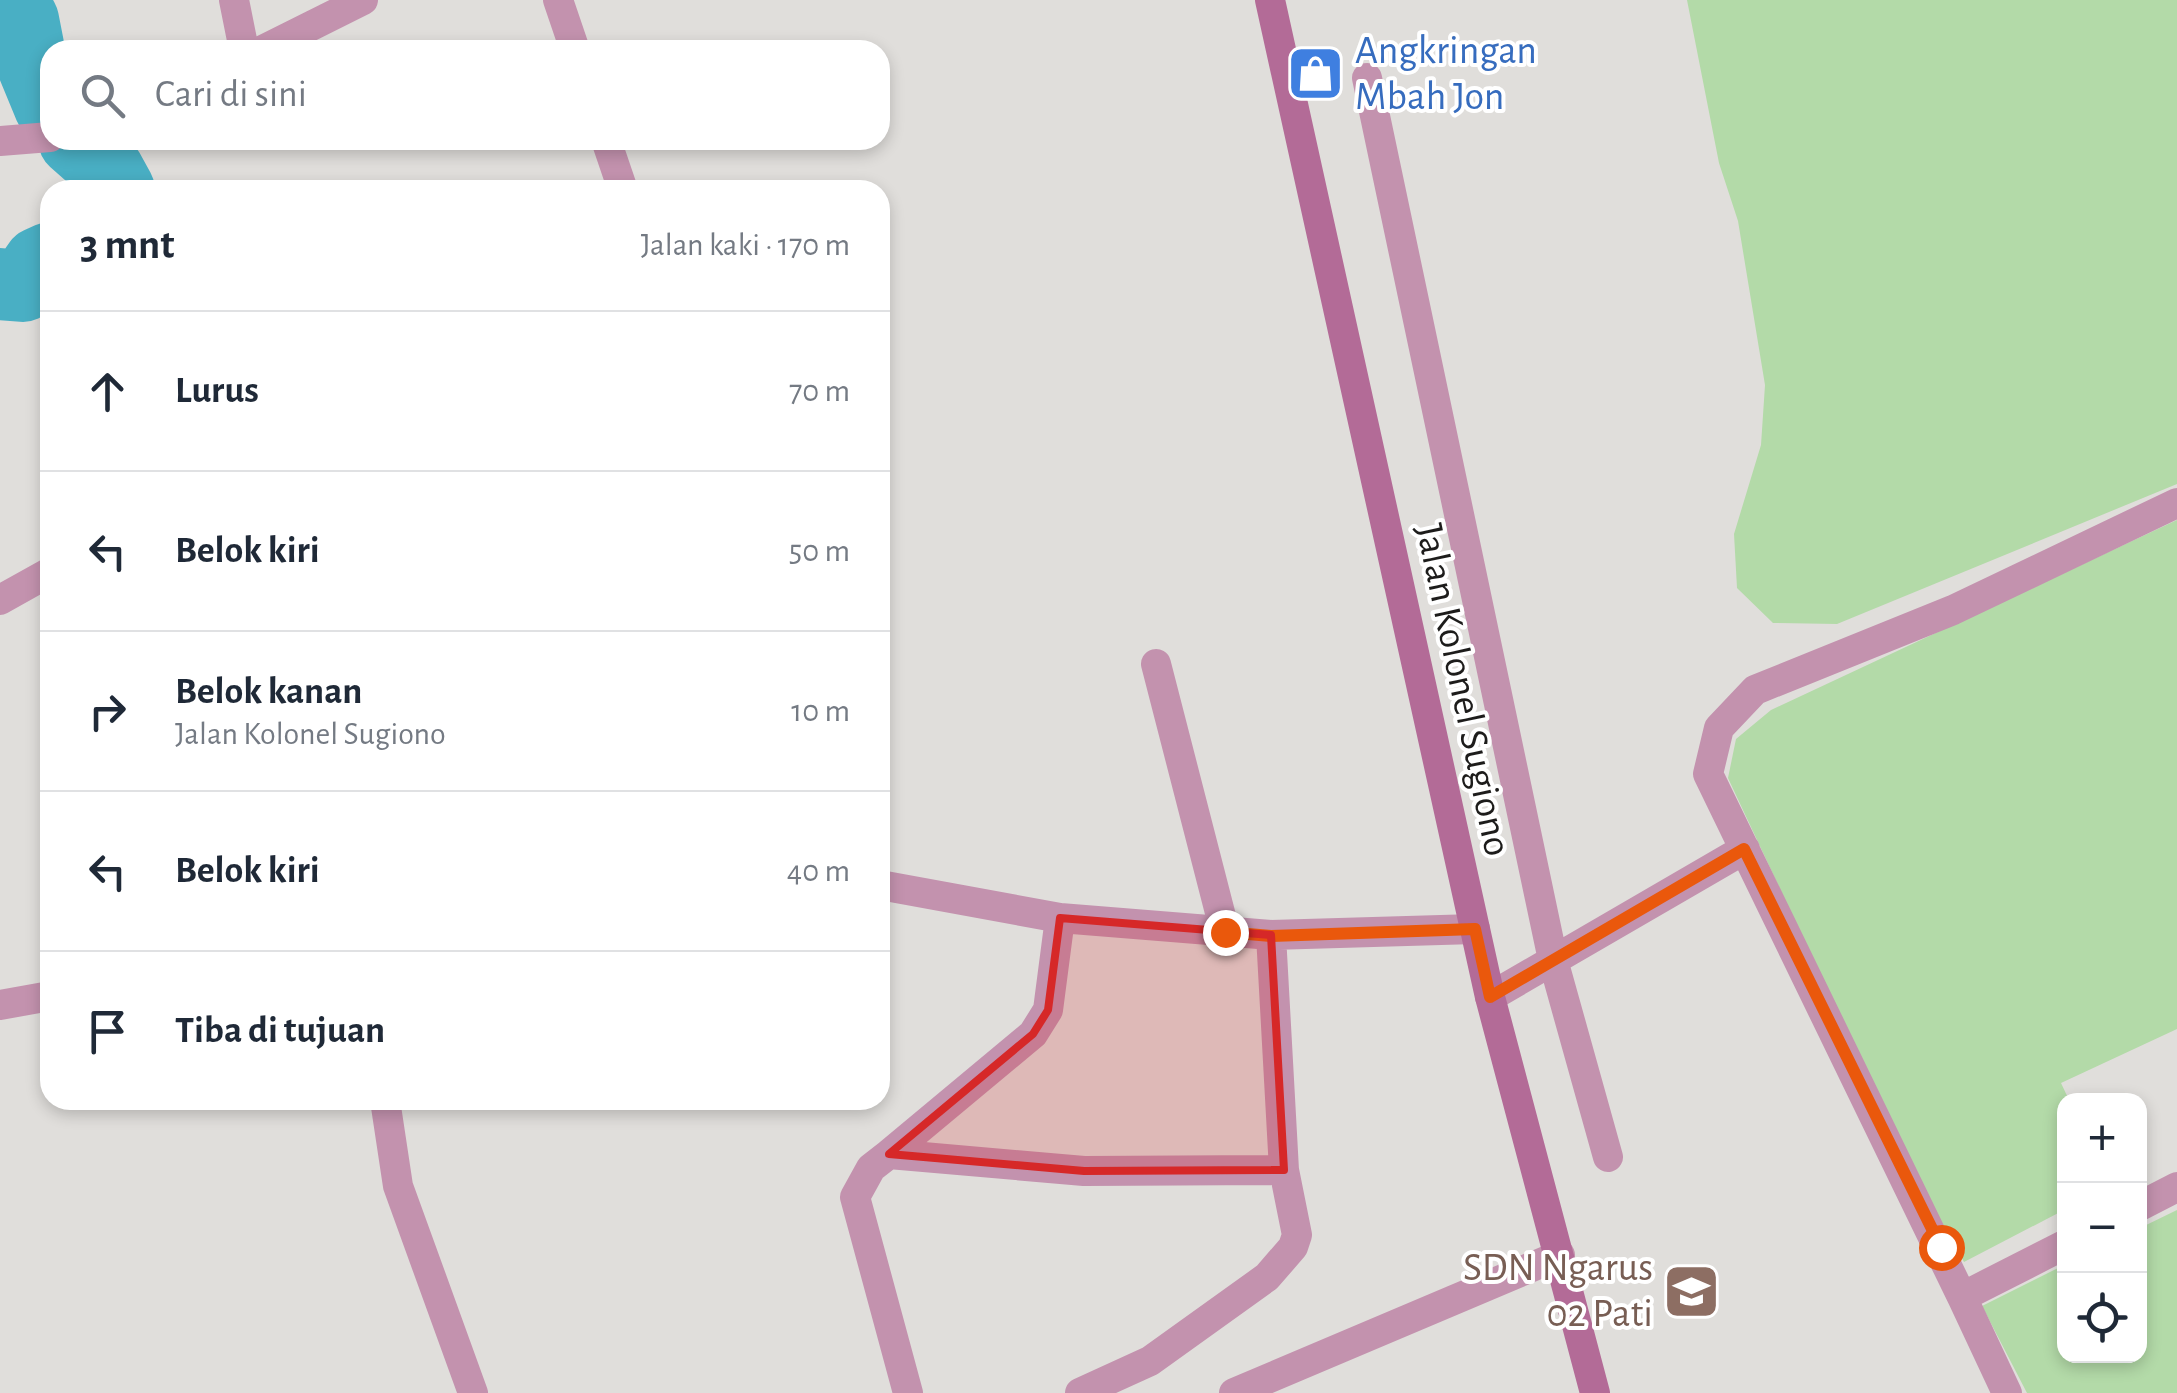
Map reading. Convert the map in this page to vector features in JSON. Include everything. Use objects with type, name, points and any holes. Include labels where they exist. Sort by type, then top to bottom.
[{"type":"main road","name":"Jalan Kolonel Sugiono","points":[[1270,0],[1490,997],[1595,1393]]},
{"type":"street","points":[[234,0],[242,40]]},
{"type":"street","points":[[282,40],[363,0]]},
{"type":"street","points":[[558,0],[572,40]]},
{"type":"street","points":[[1367,78],[1554,960],[1608,1157]]},
{"type":"street","points":[[0,141],[40,139]]},
{"type":"street","points":[[609,150],[620,180]]},
{"type":"street","points":[[2007,1393],[1708,774],[1719,728],[1755,690],[1953,610],[2177,503]]},
{"type":"street","points":[[0,600],[40,578]]},
{"type":"street","points":[[1156,664],[1225,932]]},
{"type":"street","points":[[1490,997],[1744,849]]},
{"type":"street","points":[[890,888],[1060,918],[1271,936],[1475,929]]},
{"type":"street","points":[[908,1393],[855,1197],[870,1168],[1033,1034],[1048,1010],[1060,918]]},
{"type":"street","points":[[1080,1393],[1150,1361],[1268,1277],[1294,1247],[1296,1235],[1284,1170],[1271,936]]},
{"type":"street","points":[[0,1005],[40,998]]},
{"type":"street","points":[[387,1110],[398,1186],[472,1393]]},
{"type":"street","points":[[889,1154],[1084,1171],[1284,1170]]},
{"type":"street","points":[[2147,1202],[2177,1187]]},
{"type":"street","points":[[1962,1297],[2057,1249]]},
{"type":"street","points":[[1234,1393],[1560,1255]]},
{"type":"highlighted area","points":[[1060,918],[1271,935],[1284,1170],[1084,1171],[889,1154],[1033,1034],[1048,1010]]},
{"type":"green space","points":[[1687,0],[2177,0],[2177,484],[1837,624],[1773,623],[1737,588],[1734,534],[1761,445],[1765,385],[1738,221],[1719,163]]},
{"type":"green space","points":[[2177,520],[2177,1029],[2061,1083],[2066,1093],[2057,1093],[2057,1214],[1964,1262],[1905,1156],[1728,778],[1736,739],[1771,710]]},
{"type":"green space","points":[[2177,1210],[2177,1393],[2027,1393],[1982,1306],[2057,1268],[2057,1363],[2147,1363],[2147,1225]]},
{"type":"waterway","points":[[12,0],[23,20],[40,83]]},
{"type":"waterway","points":[[85,150],[114,180]]},
{"type":"waterway","points":[[0,284],[23,286],[40,263]]},
{"type":"place","name":"Angkringan Mbah Jon","points":[[1316,74]]},
{"type":"place","name":"SDN Ngarus 02 Pati","points":[[1692,1291]]},
{"type":"route","points":[[1225,932],[1271,936],[1475,929],[1490,997],[1744,849],[1941,1247]]}]
